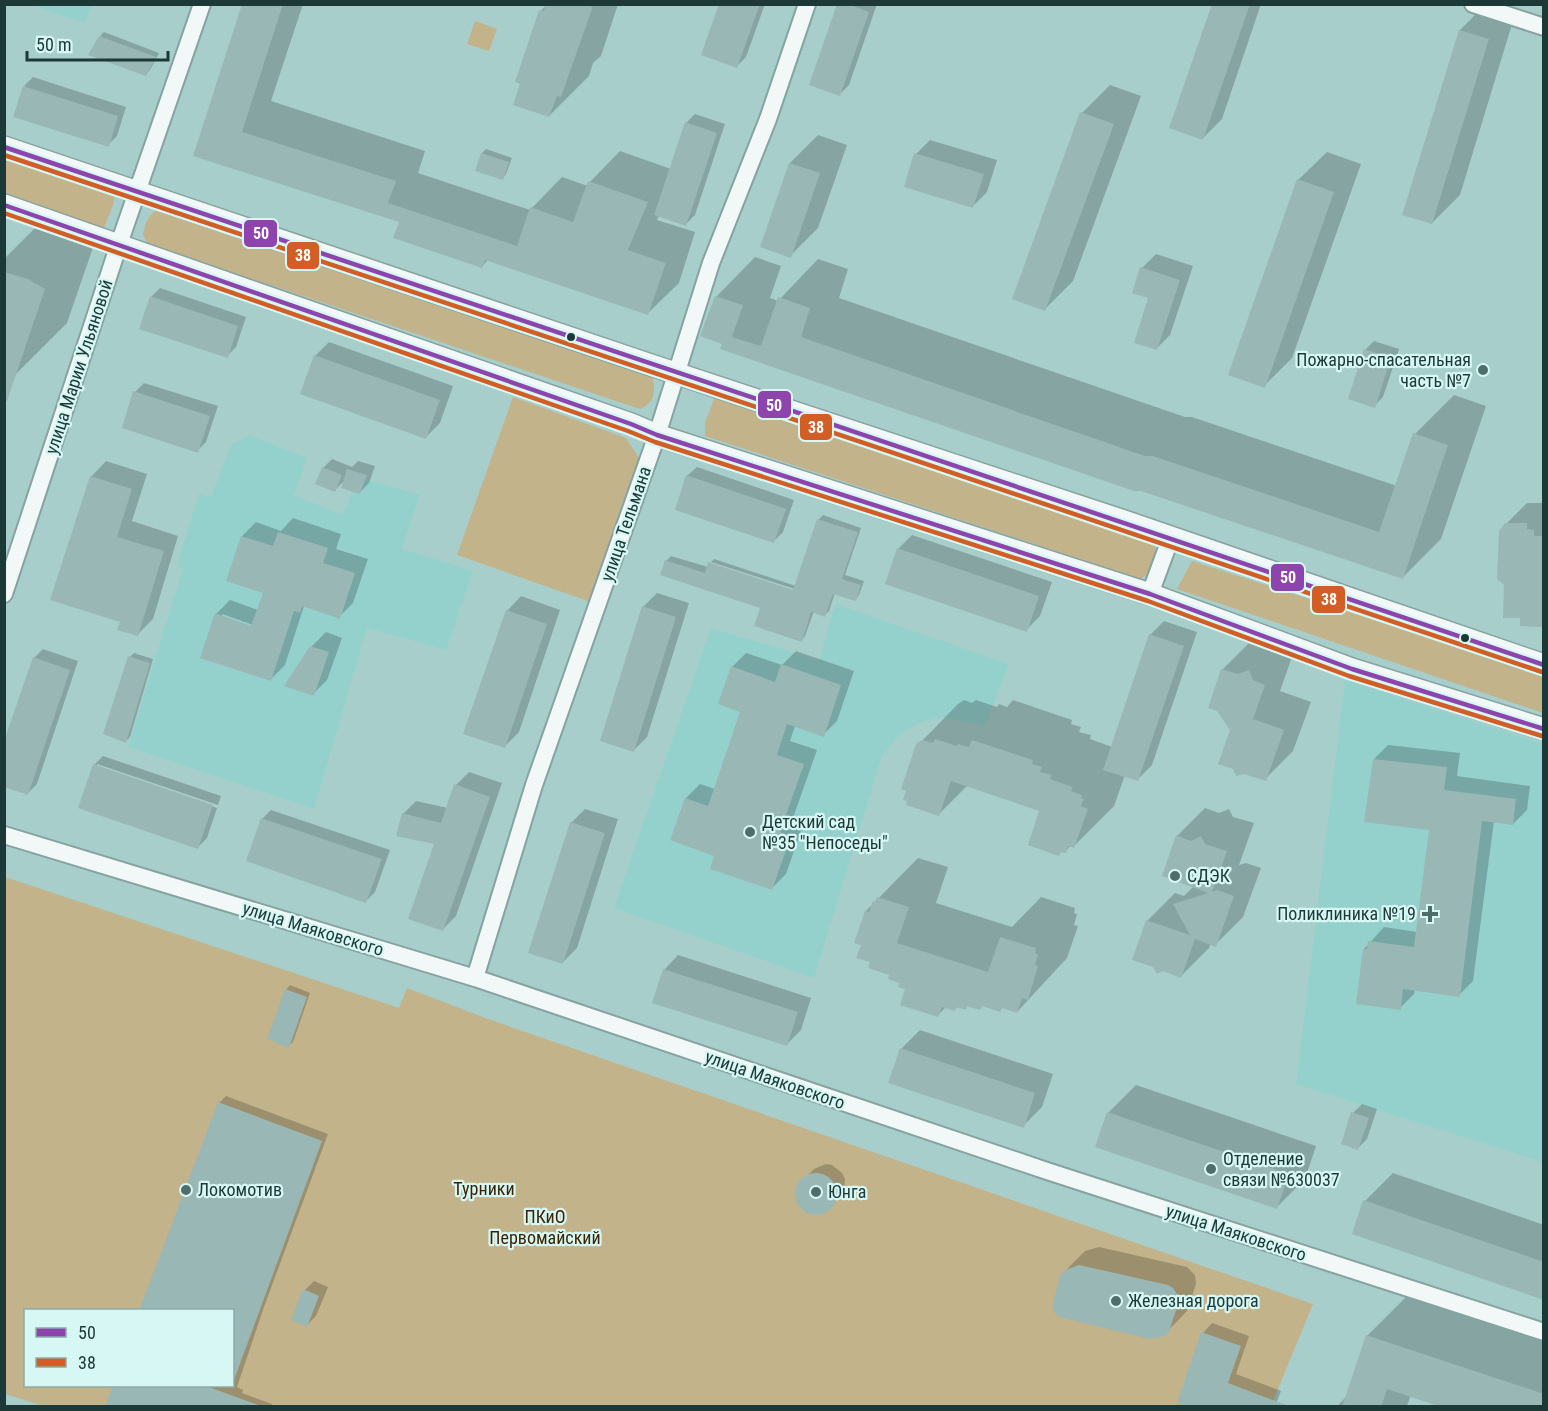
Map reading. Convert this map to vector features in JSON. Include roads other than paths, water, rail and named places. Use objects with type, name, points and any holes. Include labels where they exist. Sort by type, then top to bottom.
[{"type":"street","name":"улица Марии Ульяновой","points":[[4,594],[119,244],[202,4]]},
{"type":"street","name":"улица Тельмана","points":[[474,978],[534,786],[657,435],[711,263],[768,119],[807,4]]},
{"type":"street","points":[[1473,4],[1544,27]]},
{"type":"street","points":[[4,147],[1171,537],[1544,665]]},
{"type":"street","points":[[4,205],[657,435],[1150,594],[1352,669],[1544,729]]},
{"type":"street","points":[[1150,594],[1171,537]]},
{"type":"street","name":"улица Маяковского","points":[[4,835],[474,978],[1058,1174],[1544,1332]]},
{"type":"place","name":"Пожарно-спасательная часть №7","points":[[1483,370]]},
{"type":"place","name":"Детский сад №35 \"Непоседы\"","points":[[750,832]]},
{"type":"place","name":"СДЭК","points":[[1175,876]]},
{"type":"place","name":"Поликлиника №19","points":[[1430,914]]},
{"type":"place","name":"Отделение связи №630037","points":[[1211,1169]]},
{"type":"place","name":"Локомотив","points":[[186,1190]]},
{"type":"place","name":"Юнга","points":[[816,1192]]},
{"type":"place","name":"Железная дорога","points":[[1116,1301]]},
{"type":"park label","name":"Турники","points":[[484,1189]]},
{"type":"park label","name":"ПКиО Первомайский","points":[[545,1227]]}]
